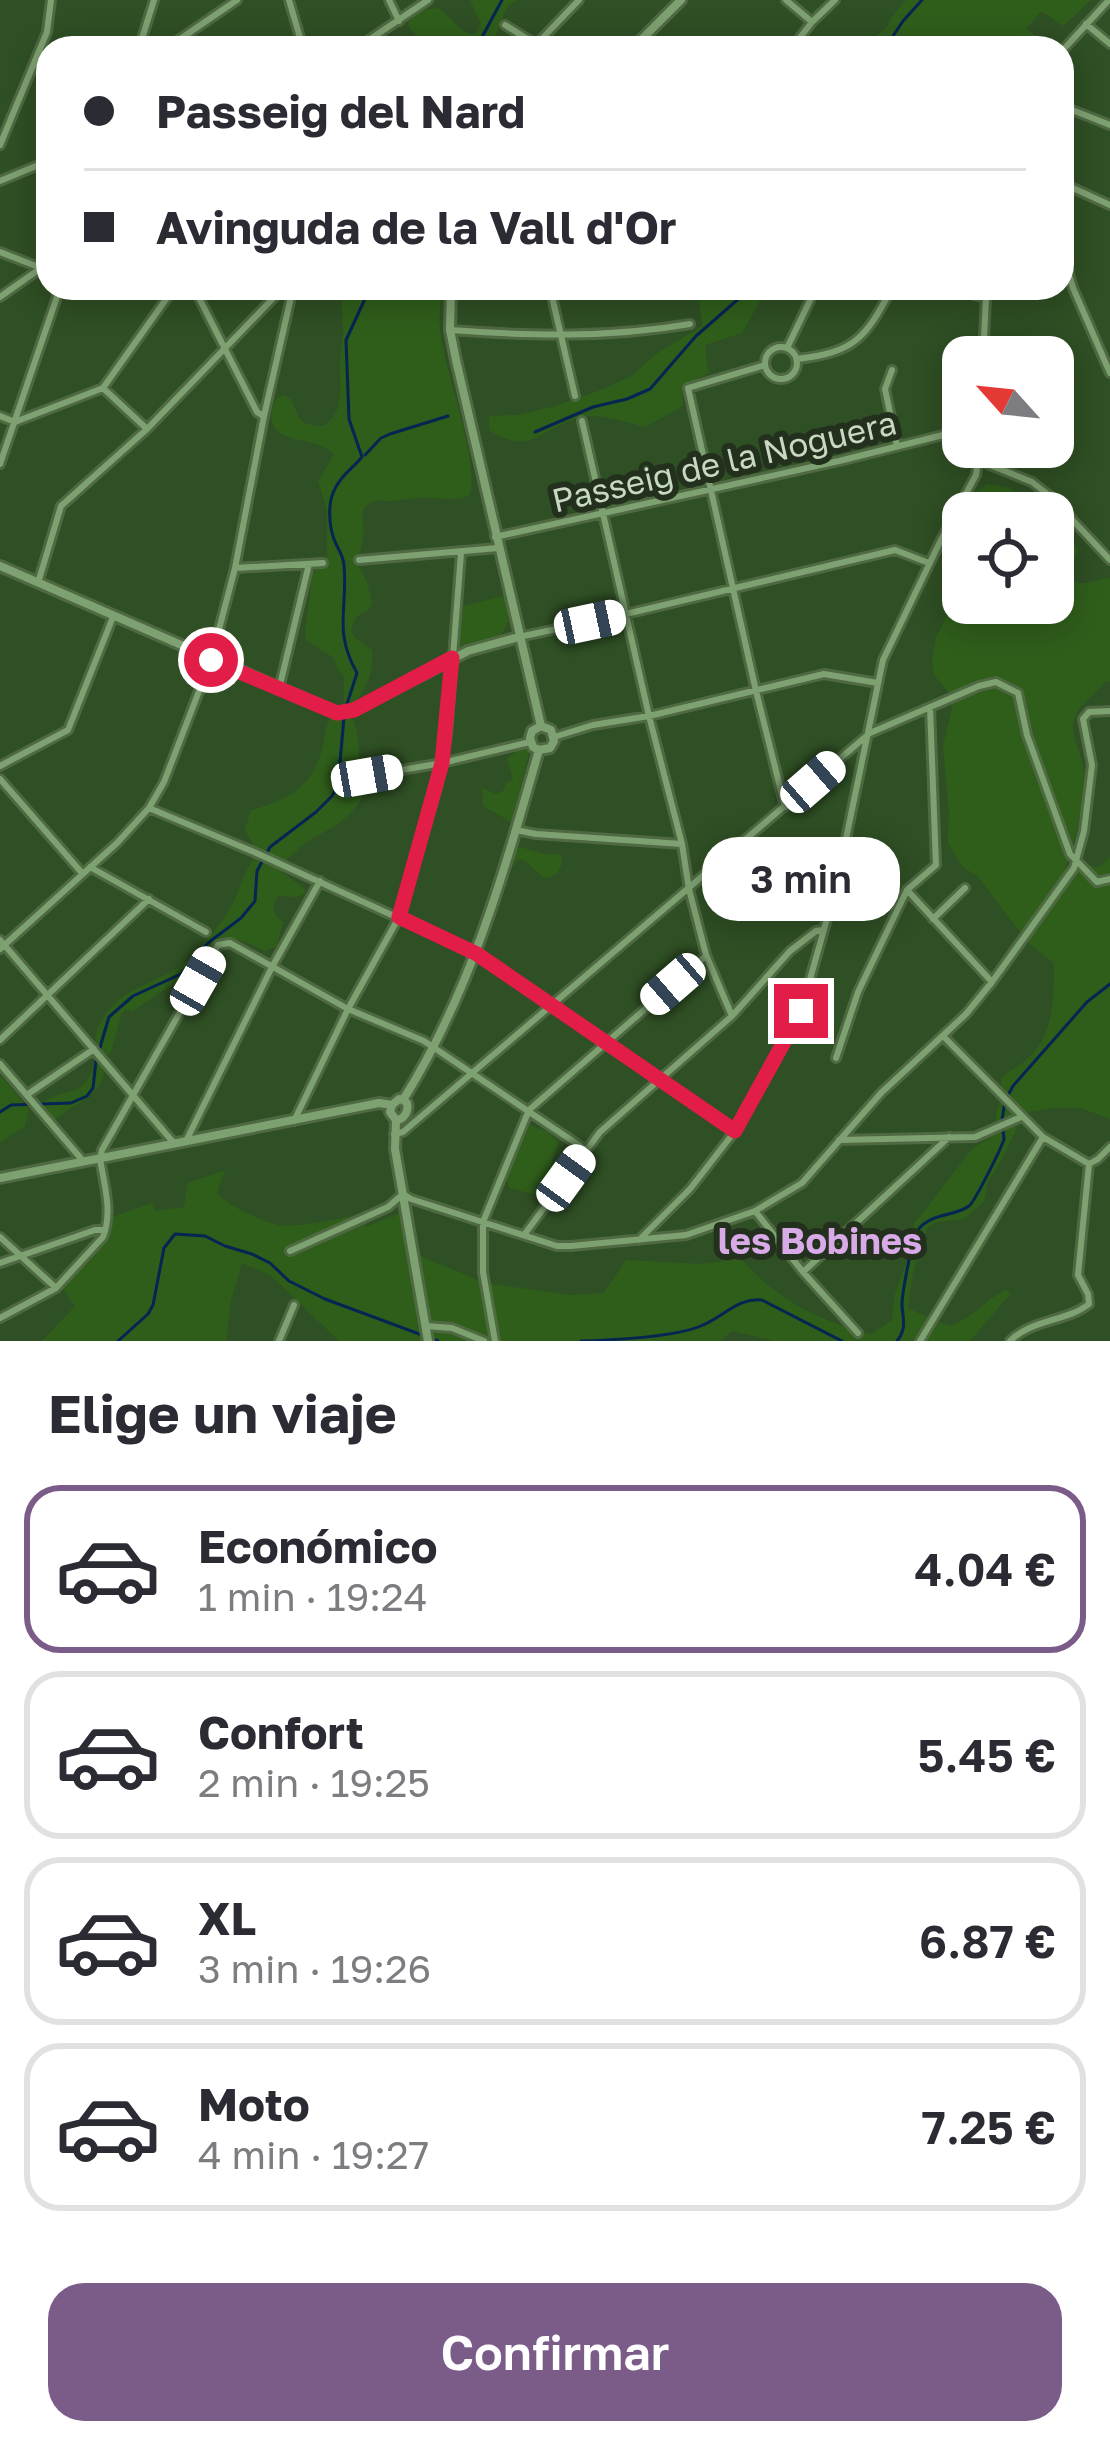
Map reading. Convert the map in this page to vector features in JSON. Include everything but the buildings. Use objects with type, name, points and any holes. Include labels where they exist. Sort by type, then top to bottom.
[{"type":"street","points":[[45,36],[51,0]]},
{"type":"street","points":[[143,36],[154,0]]},
{"type":"street","points":[[184,36],[237,0]]},
{"type":"street","points":[[289,0],[300,36]]},
{"type":"street","points":[[389,0],[399,21]]},
{"type":"street","points":[[376,36],[428,0]]},
{"type":"street","points":[[547,36],[579,0]]},
{"type":"street","points":[[644,36],[681,0]]},
{"type":"street","points":[[786,0],[812,22]]},
{"type":"street","points":[[801,36],[835,0]]},
{"type":"street","points":[[1074,38],[1109,0]]},
{"type":"street","points":[[1086,24],[1110,44]]},
{"type":"street","points":[[505,25],[521,36]]},
{"type":"street","points":[[0,145],[36,58]]},
{"type":"street","points":[[1074,111],[1110,125]]},
{"type":"street","points":[[0,181],[36,166]]},
{"type":"street","points":[[1074,188],[1110,205]]},
{"type":"street","points":[[0,252],[36,263]]},
{"type":"street","points":[[0,297],[36,272]]},
{"type":"street","points":[[1074,290],[1107,356],[1110,373]]},
{"type":"street","points":[[0,464],[56,300]]},
{"type":"street","points":[[0,416],[15,422],[104,388],[166,300]]},
{"type":"street","points":[[200,300],[257,412],[264,416]]},
{"type":"street","points":[[38,583],[61,506],[147,429],[271,300]]},
{"type":"street","points":[[175,1144],[1,944],[117,843],[149,808],[164,782],[211,660],[235,568],[290,300]]},
{"type":"street","points":[[451,300],[450,330],[541,726]]},
{"type":"street","points":[[553,300],[575,396]]},
{"type":"street","points":[[787,348],[810,300]]},
{"type":"street","points":[[796,359],[833,353],[852,344],[871,326],[885,300]]},
{"type":"street","points":[[984,336],[986,300]]},
{"type":"street","points":[[450,330],[604,335],[690,324]]},
{"type":"street","points":[[787,348],[796,359],[795,370],[784,379],[769,374],[766,354],[787,348]]},
{"type":"street","points":[[765,365],[688,388],[784,807]]},
{"type":"street","points":[[892,370],[884,389],[897,446]]},
{"type":"street","points":[[104,388],[147,429]]},
{"type":"street","points":[[582,422],[689,889],[706,955],[732,1016]]},
{"type":"street","name":"Passeig de la Noguera","points":[[359,560],[461,553],[603,512],[942,435]]},
{"type":"street","points":[[637,1241],[690,1189],[735,1131],[801,1011],[824,930],[888,645],[978,468]]},
{"type":"street","points":[[997,468],[1032,482],[1050,496],[1110,560]]},
{"type":"street","points":[[0,566],[330,712],[346,713],[468,650],[895,550],[930,563]]},
{"type":"street","points":[[294,1120],[399,917],[442,763],[461,553]]},
{"type":"street","points":[[235,568],[323,563]]},
{"type":"street","points":[[279,690],[309,564]]},
{"type":"street","points":[[0,766],[68,730],[113,617]]},
{"type":"street","points":[[554,737],[824,674],[878,683]]},
{"type":"street","points":[[394,1134],[403,1132],[870,733],[979,686],[996,682],[1018,693],[1027,735],[1070,854],[1096,882],[1110,879]]},
{"type":"street","points":[[836,1058],[858,992],[907,890],[936,865],[930,707]]},
{"type":"street","points":[[403,1194],[557,1246],[686,1235],[754,1211],[802,1183],[881,1093],[992,982],[1074,868],[1092,764],[1083,719],[1089,712],[1110,711]]},
{"type":"street","points":[[530,742],[532,731],[541,726],[554,737]]},
{"type":"street","points":[[539,750],[550,748],[554,737]]},
{"type":"street","points":[[367,776],[530,742]]},
{"type":"street","points":[[530,742],[539,750]]},
{"type":"street","points":[[403,1100],[435,1048],[477,954],[539,750]]},
{"type":"street","points":[[0,778],[86,870],[149,898],[206,932]]},
{"type":"street","points":[[149,808],[477,954],[735,1131]]},
{"type":"street","points":[[516,830],[682,844]]},
{"type":"street","points":[[186,1142],[320,881]]},
{"type":"street","points":[[933,919],[965,888]]},
{"type":"street","points":[[907,890],[992,982]]},
{"type":"street","points":[[0,1040],[149,898]]},
{"type":"street","points":[[524,1235],[600,1132],[732,1016],[790,951],[824,930]]},
{"type":"street","points":[[0,1318],[56,1288],[106,1230],[100,1159],[132,1093],[218,945],[230,943],[348,1010],[435,1048],[586,1150]]},
{"type":"street","points":[[496,1341],[483,1272],[483,1222],[529,1110],[706,955]]},
{"type":"street","points":[[943,1036],[1021,1118],[1089,1164]]},
{"type":"street","points":[[27,1094],[94,1049]]},
{"type":"street","points":[[0,1064],[84,1162]]},
{"type":"street","points":[[396,1120],[392,1105],[403,1100]]},
{"type":"street","points":[[396,1120],[407,1111],[403,1100]]},
{"type":"street","points":[[0,1178],[382,1102],[392,1105]]},
{"type":"street","points":[[407,1111],[418,1119]]},
{"type":"street","points":[[839,1140],[975,1137],[1021,1118]]},
{"type":"street","points":[[396,1120],[394,1134],[428,1339]]},
{"type":"street","points":[[920,1341],[1043,1137]]},
{"type":"street","points":[[803,1272],[949,1138]]},
{"type":"street","points":[[1010,1341],[1027,1328],[1089,1304],[1078,1275],[1089,1164],[1110,1147]]},
{"type":"street","points":[[290,1251],[388,1207],[403,1194]]},
{"type":"street","points":[[754,1211],[858,1333]]},
{"type":"street","points":[[0,1264],[106,1230]]},
{"type":"street","points":[[0,1237],[56,1288]]},
{"type":"street","points":[[279,1341],[294,1305]]},
{"type":"street","points":[[426,1326],[452,1328],[484,1341]]},
{"type":"green space","points":[[470,0],[517,0],[507,7],[496,36],[417,36],[408,23],[419,11],[437,8],[474,35],[481,25]]},
{"type":"green space","points":[[906,0],[1091,0],[1063,26],[1041,11],[1026,29],[1035,36],[876,36]]},
{"type":"green space","points":[[342,300],[441,300],[441,336],[467,442],[471,482],[469,496],[463,498],[376,500],[364,510],[357,563],[372,604],[356,617],[351,629],[372,650],[372,658],[364,690],[348,708],[344,677],[334,658],[307,641],[305,633],[312,576],[327,563],[327,511],[318,481],[334,454],[280,433],[271,415],[275,400],[283,395],[308,424],[323,426],[330,421],[338,407]]},
{"type":"green space","points":[[699,300],[760,300],[742,333],[705,345],[708,373],[682,388],[683,406],[645,427],[595,416],[565,422],[526,441],[489,430],[489,416],[555,406],[633,375],[656,354],[702,326]]},
{"type":"green space","points":[[988,484],[1015,492],[977,492]]},
{"type":"green space","points":[[1110,578],[1110,681],[1081,707],[1073,724],[1084,782],[1078,823],[1055,888],[1020,932],[948,843],[943,746],[952,708],[950,694],[934,675],[936,638],[943,624],[1074,624],[1074,581]]},
{"type":"green space","points":[[508,595],[508,622],[501,635],[460,647],[463,606]]},
{"type":"green space","points":[[330,716],[353,719],[356,728],[365,792],[346,817],[281,864],[282,872],[305,889],[305,894],[276,899],[274,909],[283,922],[277,946],[265,951],[233,939],[216,944],[186,982],[169,986],[121,1014],[108,1055],[96,1043],[107,1012],[204,944],[234,902],[258,853],[245,830],[251,810],[284,798],[302,785],[322,751]]},
{"type":"green space","points":[[525,748],[529,754],[511,822],[483,806],[482,788],[496,794],[503,791],[513,780],[507,757],[515,754],[514,749]]},
{"type":"green space","points":[[515,850],[559,854],[560,869],[545,878],[522,859],[513,868]]},
{"type":"green space","points":[[1110,857],[1110,1119],[1081,1108],[1024,1113],[988,1182],[984,1202],[964,1219],[927,1228],[908,1308],[927,1317],[913,1341],[775,1341],[732,1331],[720,1341],[339,1341],[270,1275],[242,1263],[226,1341],[42,1341],[75,1306],[62,1288],[101,1247],[113,1217],[152,1203],[155,1211],[184,1207],[188,1183],[225,1170],[217,1193],[254,1217],[286,1226],[357,1214],[366,1227],[398,1214],[406,1250],[485,1283],[571,1295],[604,1293],[626,1260],[702,1264],[741,1259],[800,1307],[871,1334],[892,1320],[914,1224],[972,1149],[997,1133],[1001,1078],[1035,1051],[1047,1028],[1054,963],[1027,942],[1079,862],[1098,868]]},
{"type":"green space","points":[[97,1058],[104,1066],[96,1090],[55,1119],[49,1117],[41,1104],[81,1087]]},
{"type":"green space","points":[[0,1075],[29,1109],[25,1126],[0,1143]]},
{"type":"green space","points":[[530,1125],[558,1142],[549,1184],[539,1196],[510,1188],[506,1180]]},
{"type":"green space","points":[[1005,1290],[1011,1293],[970,1341],[927,1341],[939,1322],[958,1323]]},
{"type":"waterway","points":[[483,36],[502,0]]},
{"type":"waterway","points":[[893,36],[922,0]]},
{"type":"waterway","points":[[346,707],[357,673],[345,644],[344,565],[332,534],[330,509],[336,487],[362,457],[349,419],[346,340],[364,300]]},
{"type":"waterway","points":[[535,432],[650,389],[696,336],[737,300]]},
{"type":"waterway","points":[[365,455],[381,438],[448,416]]},
{"type":"waterway","points":[[0,1112],[11,1105],[71,1103],[87,1096],[93,1088],[109,1017],[133,996],[181,974],[208,943],[241,918],[255,901],[257,871],[270,847],[332,796],[338,785],[344,717]]},
{"type":"waterway","points":[[1002,1120],[1013,1086],[1087,1002],[1110,984]]},
{"type":"waterway","points":[[897,1341],[918,1230],[969,1206],[1004,1139],[1003,1130]]},
{"type":"waterway","points":[[118,1341],[153,1305],[164,1248],[175,1234],[205,1236],[252,1254],[325,1299],[438,1341]]},
{"type":"waterway","points":[[581,1341],[692,1329],[754,1300],[842,1341]]},
{"type":"district","name":"les Bobines","points":[[820,1240]]},
{"type":"route","points":[[211,660],[330,712],[346,713],[452,658],[442,763],[399,917],[477,954],[735,1131],[801,1011]]}]
